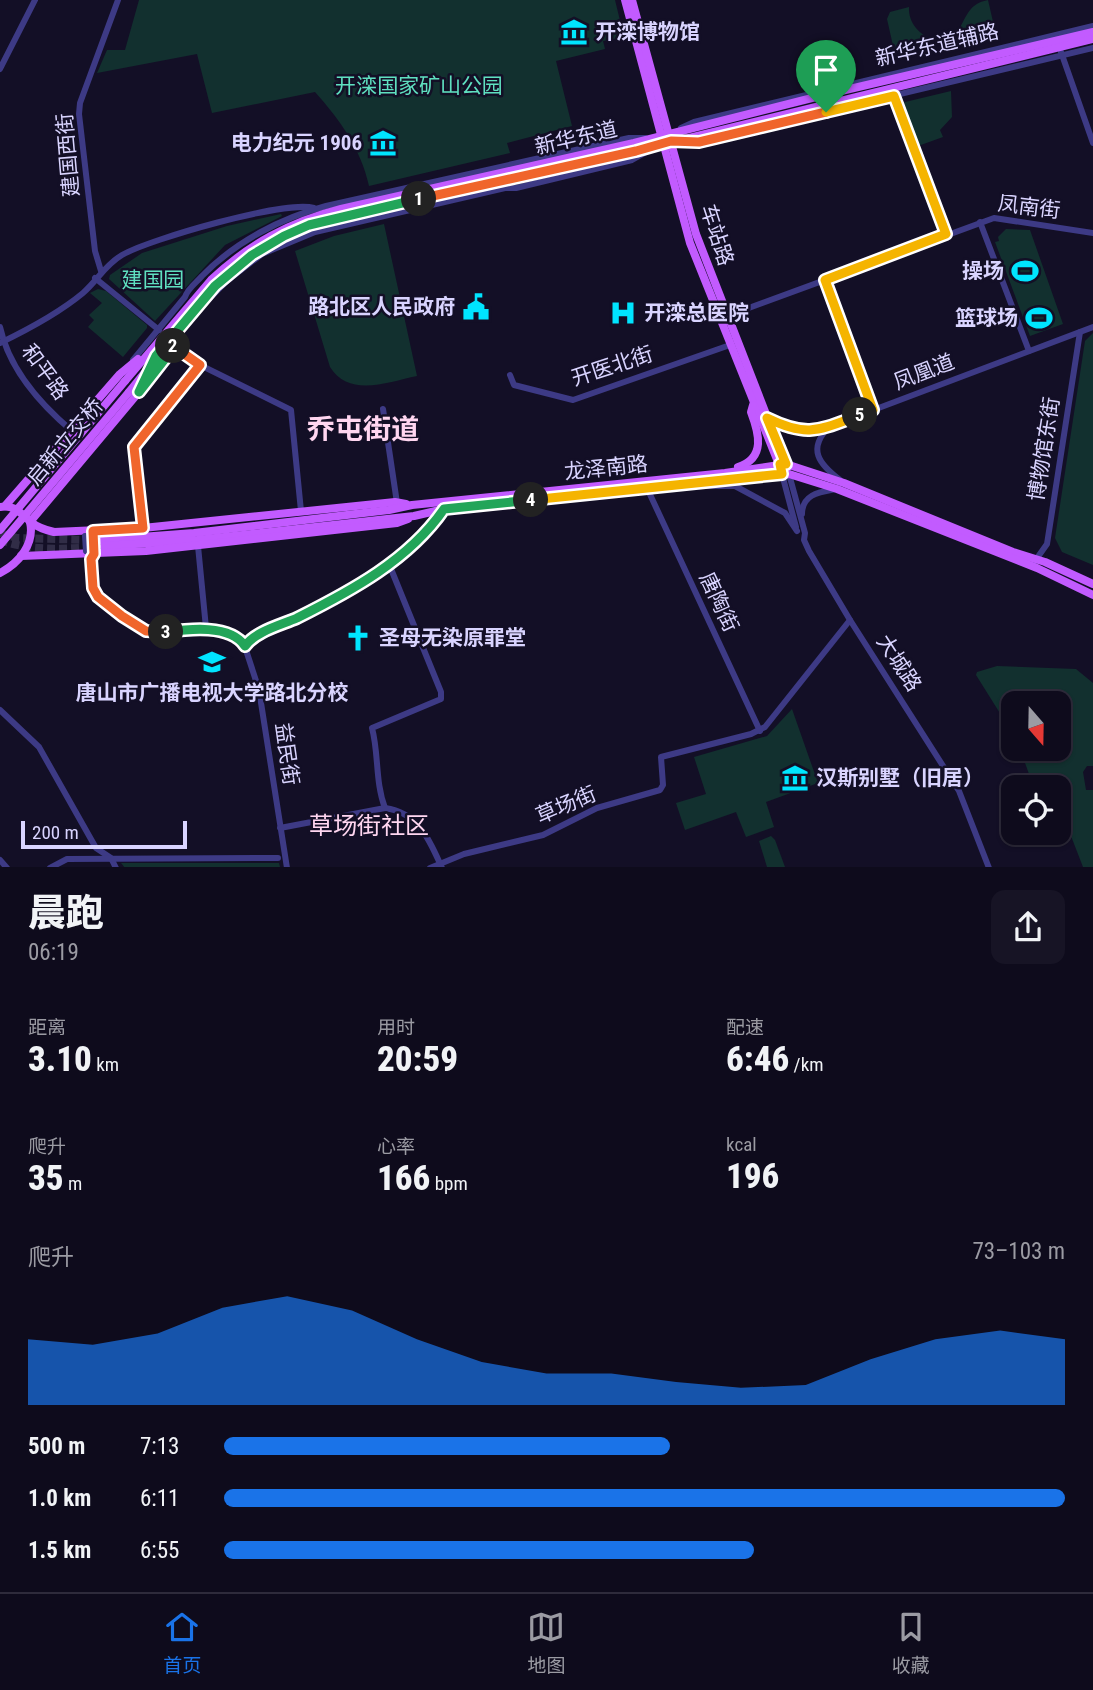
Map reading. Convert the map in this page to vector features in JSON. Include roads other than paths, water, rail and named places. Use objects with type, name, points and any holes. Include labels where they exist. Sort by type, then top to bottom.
[{"type":"main road","name":"车站路","points":[[625,0],[696,234],[767,418],[785,474]]},
{"type":"main road","name":"车站路","points":[[632,0],[690,243],[753,405],[783,464]]},
{"type":"main road","name":"新华东道","points":[[1059,44],[1093,32]]},
{"type":"main road","name":"新华东道","points":[[123,378],[227,265],[270,234],[319,211],[666,139],[1059,44],[1093,39]]},
{"type":"main road","name":"新华东道","points":[[129,392],[215,286],[236,266],[268,244],[309,225],[337,216],[636,151],[666,139]]},
{"type":"main road","points":[[30,522],[139,392],[156,356]]},
{"type":"main road","points":[[2,506],[123,378]]},
{"type":"main road","name":"启新立交桥","points":[[0,530],[123,378]]},
{"type":"main road","name":"启新立交桥","points":[[0,545],[129,392]]},
{"type":"main road","points":[[725,473],[749,462],[756,450],[759,435],[751,412],[753,405]]},
{"type":"main road","name":"龙泽南路","points":[[94,536],[194,533],[412,505],[725,473],[783,464],[1093,584]]},
{"type":"main road","name":"龙泽南路","points":[[94,536],[197,540],[414,516],[444,509],[785,474],[840,486]]},
{"type":"main road","points":[[30,522],[54,532],[94,536],[301,511],[397,503],[412,505]]},
{"type":"main road","points":[[0,573],[21,556],[30,541],[32,531],[26,515],[10,506],[2,506]]},
{"type":"main road","points":[[21,556],[198,546],[397,523],[414,516]]},
{"type":"main road","name":"龙泽南路","points":[[1033,563],[1093,595]]},
{"type":"street","points":[[0,69],[35,0]]},
{"type":"street","name":"建国西街","points":[[101,271],[95,251],[79,114],[80,103],[118,0]]},
{"type":"street","name":"新华东道辅路","points":[[666,139],[699,142],[894,96],[1059,44],[1093,26]]},
{"type":"street","points":[[1059,44],[1093,142]]},
{"type":"street","name":"新华东道辅路","points":[[666,139],[694,122],[1059,44],[1093,48]]},
{"type":"street","points":[[894,96],[946,234]]},
{"type":"street","points":[[2,342],[61,309],[86,291],[101,271],[122,255],[199,228],[248,215],[304,205],[319,211]]},
{"type":"street","points":[[123,378],[187,291],[215,263],[265,230],[319,211]]},
{"type":"street","name":"凤南街","points":[[727,316],[994,218],[1093,233]]},
{"type":"street","points":[[980,222],[1029,351]]},
{"type":"street","points":[[95,278],[159,330]]},
{"type":"street","points":[[825,280],[873,410]]},
{"type":"street","name":"和平路","points":[[0,327],[2,342],[37,397],[72,431]]},
{"type":"street","name":"凤凰道","points":[[767,418],[802,432],[831,426],[1093,327]]},
{"type":"street","name":"博物馆东街","points":[[1033,563],[1047,544],[1080,332]]},
{"type":"street","points":[[139,392],[168,355],[170,344],[200,365],[291,410],[301,511]]},
{"type":"street","name":"开医北街","points":[[510,375],[514,385],[573,400],[730,345]]},
{"type":"street","points":[[143,528],[134,447],[200,365]]},
{"type":"street","points":[[383,409],[397,503]]},
{"type":"street","points":[[802,535],[801,512],[806,499],[840,486],[825,470],[818,454],[819,439],[831,426]]},
{"type":"street","points":[[785,474],[802,535]]},
{"type":"street","points":[[685,484],[705,488],[735,486],[785,513],[802,535]]},
{"type":"street","name":"唐陶街","points":[[647,488],[760,731]]},
{"type":"street","points":[[94,536],[91,554],[95,592],[122,616],[152,633],[206,628],[237,638],[245,646],[254,638],[370,579],[435,523],[444,509]]},
{"type":"street","name":"大城路","points":[[802,535],[850,620],[953,780],[970,815],[989,867]]},
{"type":"street","points":[[198,546],[206,628]]},
{"type":"street","points":[[385,808],[375,763],[377,747],[372,728],[441,699],[441,692],[389,564]]},
{"type":"street","points":[[760,731],[770,723],[850,620]]},
{"type":"street","name":"益民街","points":[[245,646],[259,690],[287,867]]},
{"type":"street","points":[[0,710],[39,747],[96,848],[111,858],[116,867]]},
{"type":"street","name":"草场街","points":[[441,865],[464,854],[543,835],[597,808],[660,790],[663,785],[661,757],[760,731]]},
{"type":"street","points":[[280,828],[385,808],[397,810],[419,824],[426,834],[441,865],[430,867]]},
{"type":"street","points":[[50,867],[67,859],[278,858]]},
{"type":"street","points":[[0,860],[7,867]]},
{"type":"tunnel","points":[[0,533],[17,538],[91,540]]},
{"type":"tunnel","points":[[0,540],[38,548],[104,546]]},
{"type":"place","name":"开滦博物馆","points":[[574,32]]},
{"type":"place","name":"电力纪元 1906","points":[[383,143]]},
{"type":"place","name":"操场","points":[[1025,271]]},
{"type":"place","name":"路北区人民政府","points":[[476,307]]},
{"type":"place","name":"开滦总医院","points":[[623,313]]},
{"type":"place","name":"篮球场","points":[[1039,318]]},
{"type":"place","name":"圣母无染原罪堂","points":[[358,638]]},
{"type":"place","name":"唐山市广播电视大学路北分校","points":[[212,662]]},
{"type":"place","name":"汉斯别墅（旧居）","points":[[795,778]]},
{"type":"district","name":"乔屯街道","points":[[363,429]]},
{"type":"district","name":"草场街社区","points":[[369,826]]},
{"type":"park label","name":"开滦国家矿山公园","points":[[419,86]]},
{"type":"park label","name":"建国园","points":[[153,280]]}]
